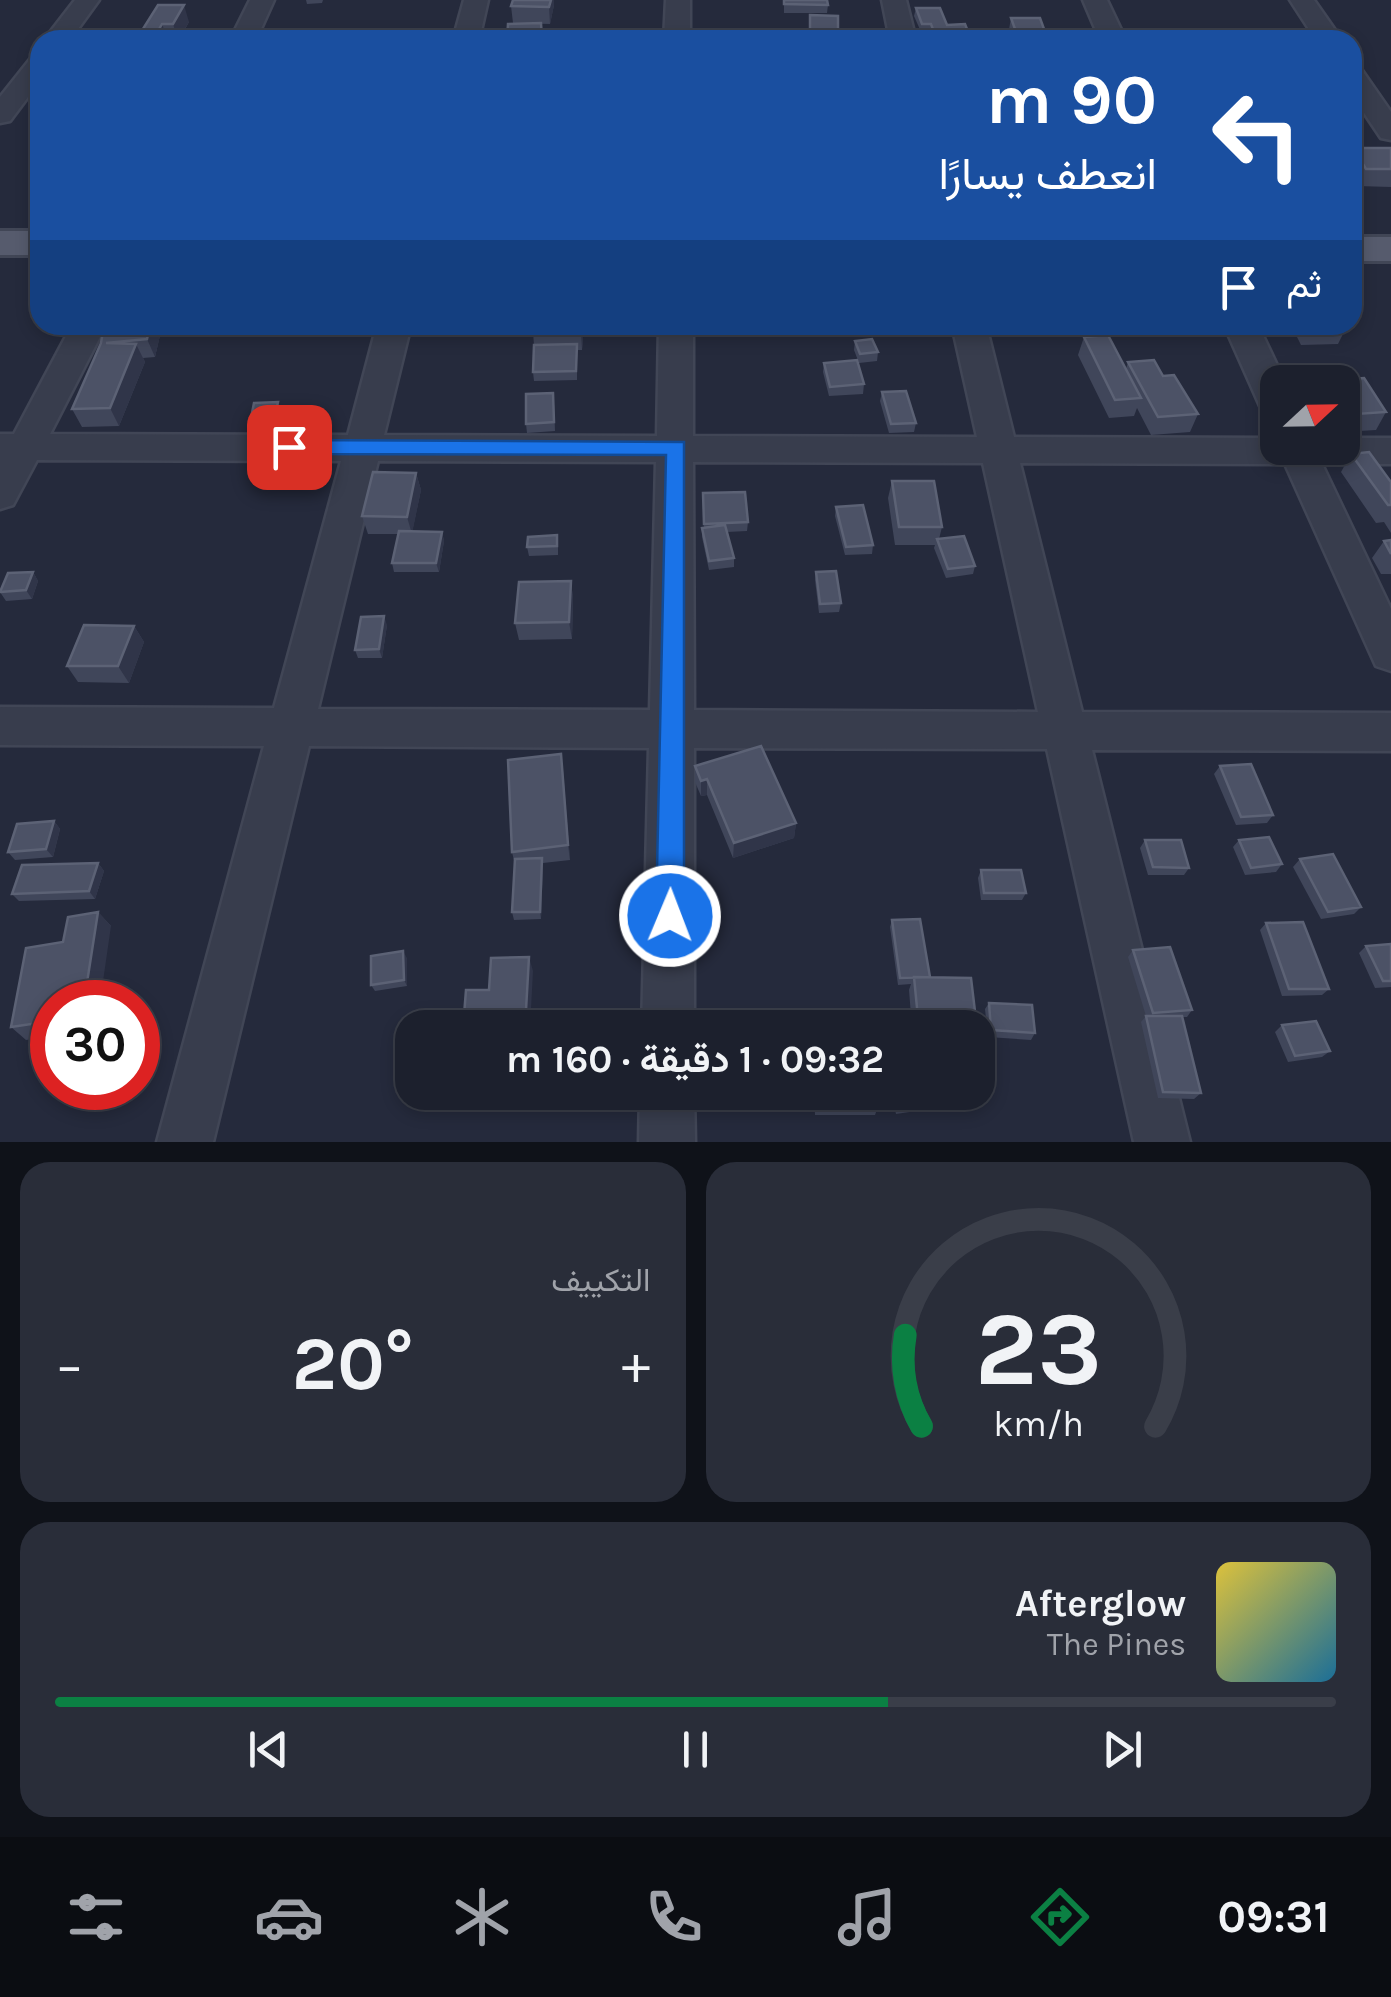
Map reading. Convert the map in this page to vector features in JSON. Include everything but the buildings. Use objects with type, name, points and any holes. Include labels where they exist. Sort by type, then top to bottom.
[{"type":"main road","points":[[0,243],[30,244]]},
{"type":"main road","points":[[1362,249],[1391,249]]},
{"type":"street","points":[[64,30],[87,0]]},
{"type":"street","points":[[248,30],[262,0]]},
{"type":"street","points":[[468,30],[476,0]]},
{"type":"street","points":[[678,0],[678,30]]},
{"type":"street","points":[[894,0],[901,30]]},
{"type":"street","points":[[1095,0],[1108,30]]},
{"type":"street","points":[[1302,0],[1322,30]]},
{"type":"street","points":[[4,105],[30,74]]},
{"type":"street","points":[[4,105],[30,101]]},
{"type":"street","points":[[1372,103],[1391,132]]},
{"type":"street","points":[[0,495],[13,447],[83,335]]},
{"type":"street","points":[[185,1142],[392,335]]},
{"type":"street","points":[[668,1010],[676,335]]},
{"type":"street","points":[[972,335],[1162,1142]]},
{"type":"street","points":[[1246,335],[1260,367]]},
{"type":"street","points":[[13,447],[1260,449]]},
{"type":"street","points":[[1360,450],[1391,451]]},
{"type":"street","points":[[1304,465],[1391,654]]},
{"type":"street","points":[[0,726],[1391,732]]},
{"type":"street","points":[[666,1142],[667,1110]]},
{"type":"route","points":[[289,447],[676,447],[670,916]]}]
